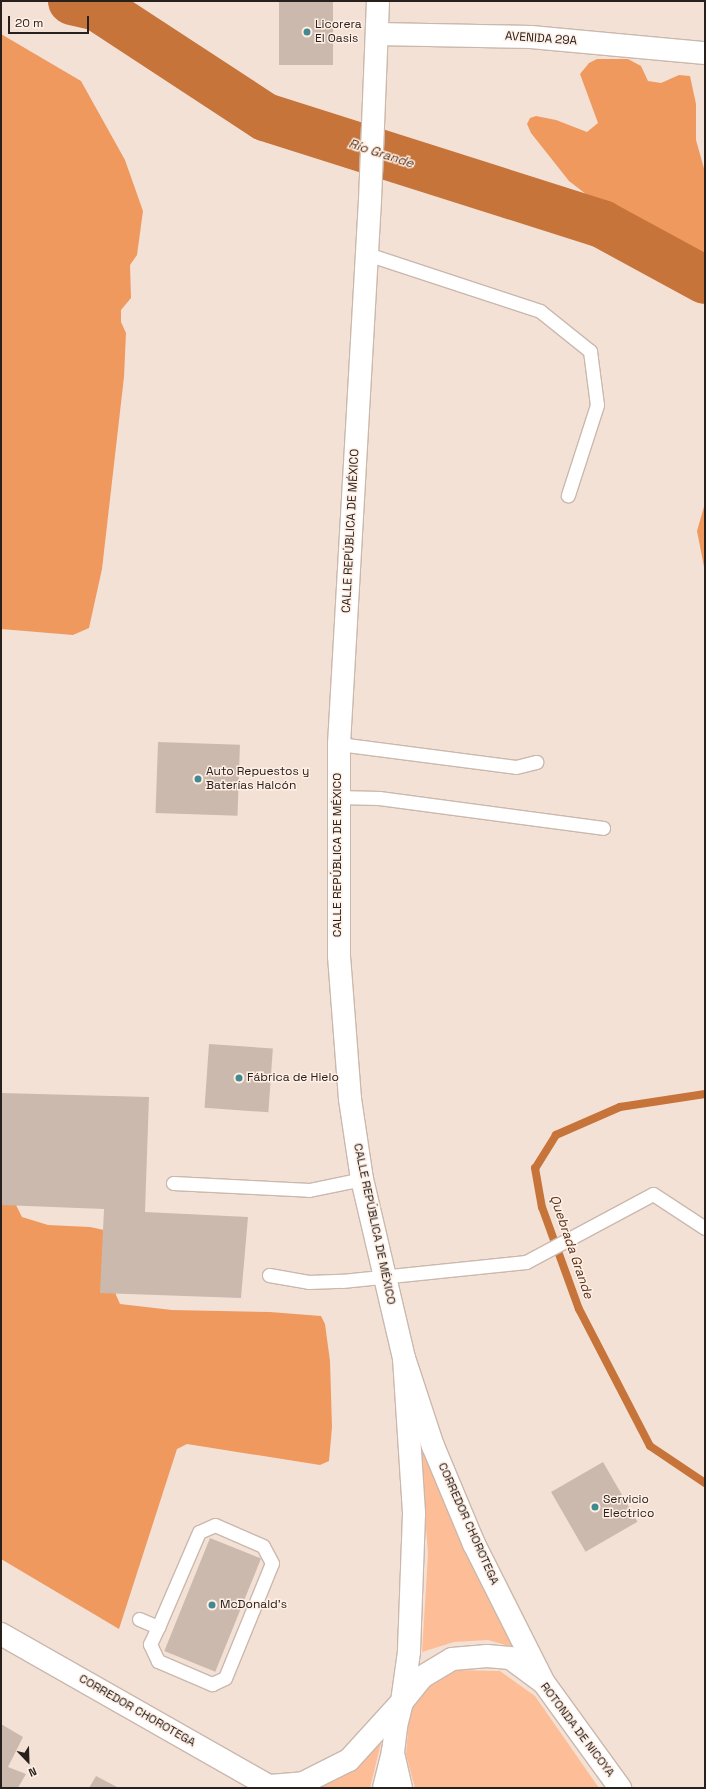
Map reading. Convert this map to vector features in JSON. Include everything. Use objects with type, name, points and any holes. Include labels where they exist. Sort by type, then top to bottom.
[{"type":"main road","name":"CALLE REPÚBLICA DE MÉXICO","points":[[378,1],[368,254],[339,744],[337,797],[339,956],[350,1099],[362,1179],[404,1358],[414,1514],[410,1652],[402,1702]]},
{"type":"main road","name":"AVENIDA 29A","points":[[377,34],[532,37],[705,53]]},
{"type":"main road","name":"CORREDOR CHOROTEGA","points":[[404,1358],[433,1446],[474,1544],[544,1683]]},
{"type":"main road","name":"CORREDOR CHOROTEGA","points":[[1,1634],[271,1787]]},
{"type":"main road","name":"ROTONDA DE NICOYA","points":[[401,1788],[393,1752],[396,1726],[402,1702],[422,1677],[452,1659],[487,1656],[510,1658],[544,1683],[620,1788]]},
{"type":"main road","points":[[271,1787],[303,1783],[349,1760],[402,1702]]},
{"type":"main road","points":[[384,1788],[393,1752]]},
{"type":"lane","points":[[368,254],[540,311],[590,351],[597,405],[568,495]]},
{"type":"lane","points":[[339,744],[516,767],[536,762]]},
{"type":"lane","points":[[337,797],[379,798],[603,828]]},
{"type":"lane","points":[[173,1183],[309,1190],[362,1179]]},
{"type":"lane","points":[[269,1275],[308,1282],[385,1278],[526,1262],[654,1194],[705,1228]]},
{"type":"lane","points":[[215,1525],[263,1546],[272,1563],[225,1678],[212,1684],[158,1661],[150,1644],[158,1627],[199,1532],[215,1525]]},
{"type":"lane","points":[[139,1619],[158,1627]]},
{"type":"shaded area","points":[[1,34],[81,81],[125,160],[143,211],[137,255],[130,265],[131,298],[121,310],[121,322],[126,333],[124,377],[102,569],[89,628],[73,635],[1,629]]},
{"type":"shaded area","points":[[597,59],[628,59],[641,66],[648,81],[661,83],[679,75],[690,76],[696,104],[696,140],[705,172],[705,289],[695,278],[569,181],[531,133],[527,124],[530,118],[536,116],[556,120],[587,132],[598,123],[580,74],[589,63]]},
{"type":"shaded area","points":[[705,503],[705,572],[697,531]]},
{"type":"shaded area","points":[[1,1110],[15,1203],[22,1217],[48,1225],[90,1227],[113,1232],[116,1295],[120,1304],[172,1310],[270,1312],[321,1316],[325,1324],[330,1361],[332,1427],[329,1461],[320,1465],[187,1444],[177,1449],[119,1629],[1,1559]]},
{"type":"shaded area","points":[[418,1422],[515,1648],[488,1640],[454,1642],[422,1652],[428,1554]]},
{"type":"shaded area","points":[[456,1670],[500,1671],[535,1696],[599,1788],[415,1788],[406,1755],[410,1707],[432,1684]]},
{"type":"shaded area","points":[[384,1731],[370,1788],[310,1788]]},
{"type":"building","name":"Licorera El Oasis","points":[[279,1],[333,1],[333,65],[279,65]]},
{"type":"building","name":"Auto Repuestos y Baterías Halcón","points":[[158,742],[240,745],[237,816],[156,813]]},
{"type":"building","name":"Fábrica de Hielo","points":[[209,1044],[273,1048],[268,1112],[205,1108]]},
{"type":"building","points":[[1,1093],[149,1097],[145,1212],[248,1217],[241,1298],[100,1293],[104,1209],[1,1205]]},
{"type":"building","name":"Servicio Electrico","points":[[603,1462],[638,1522],[586,1552],[551,1492]]},
{"type":"building","name":"McDonald's","points":[[210,1538],[261,1559],[215,1672],[164,1651]]},
{"type":"building","points":[[1,1724],[23,1737],[8,1767],[26,1774],[18,1788],[1,1788]]},
{"type":"building","points":[[96,1776],[119,1788],[89,1788]]},
{"type":"waterway","name":"Río Grande","points":[[72,1],[97,7],[265,117],[602,224],[705,280]]},
{"type":"waterway","name":"Quebrada Grande","points":[[705,1094],[620,1107],[556,1135],[535,1168],[542,1207],[579,1309],[650,1446],[705,1483]]},
{"type":"place","name":"Licorera El Oasis","points":[[307,32]]},
{"type":"place","name":"Auto Repuestos y Baterías Halcón","points":[[198,779]]},
{"type":"place","name":"Fábrica de Hielo","points":[[239,1078]]},
{"type":"place","name":"Servicio Electrico","points":[[595,1507]]},
{"type":"place","name":"McDonald's","points":[[212,1605]]}]
